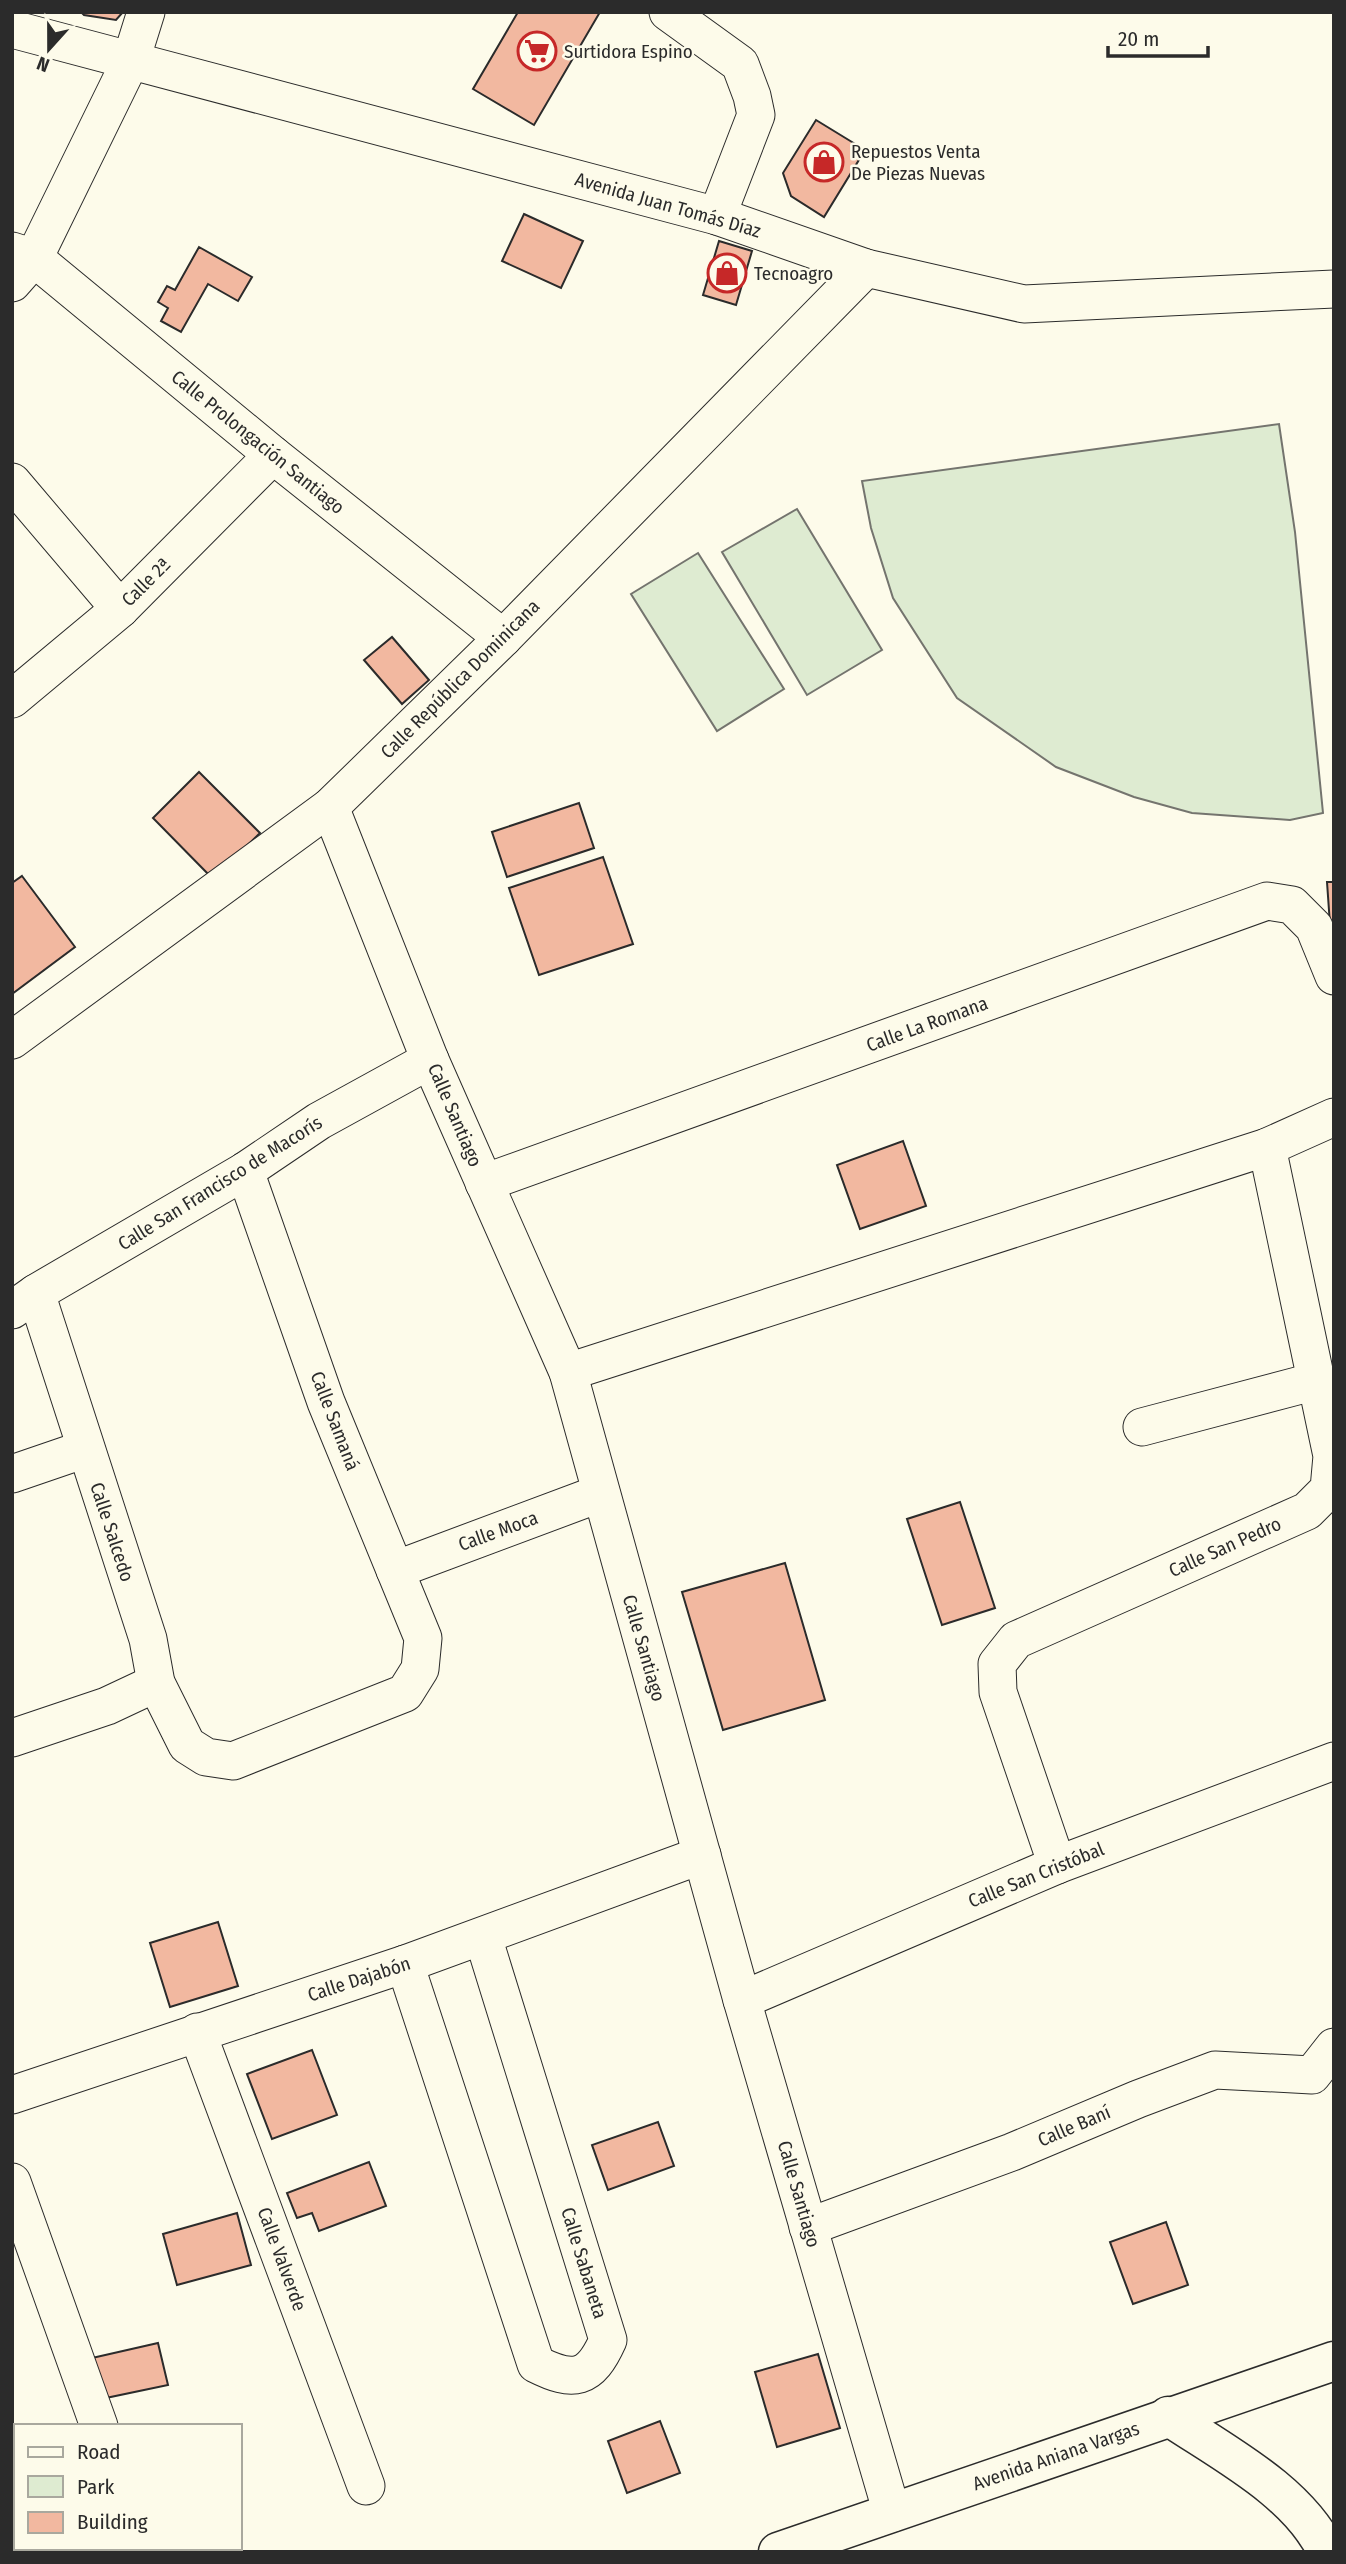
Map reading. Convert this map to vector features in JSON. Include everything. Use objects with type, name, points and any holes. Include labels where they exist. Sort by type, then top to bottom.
[{"type":"main road","name":"Avenida Aniana Vargas","points":[[778,2552],[1334,2361]]},
{"type":"main road","points":[[1168,2416],[1236,2460],[1289,2500],[1319,2535],[1327,2552]]},
{"type":"street","points":[[19,264],[131,60],[146,12]]},
{"type":"street","points":[[668,12],[740,64],[752,96],[756,115],[717,216]]},
{"type":"street","name":"Avenida Juan Tomás Díaz","points":[[12,29],[717,216],[866,268],[1024,304],[1334,289]]},
{"type":"street","name":"Calle Prolongación Santiago","points":[[19,264],[273,456],[503,638]]},
{"type":"street","name":"Calle República Dominicana","points":[[12,1040],[330,807],[503,638],[866,268]]},
{"type":"street","name":"Calle 2ª","points":[[12,699],[120,609],[273,456]]},
{"type":"street","points":[[12,482],[120,609]]},
{"type":"street","name":"Calle Santiago","points":[[330,807],[430,1059],[568,1372],[742,2000],[892,2513]]},
{"type":"street","name":"Calle La Romana","points":[[484,1183],[1267,901],[1292,905],[1314,927],[1334,976]]},
{"type":"street","name":"Calle San Francisco de Macorís","points":[[24,1302],[245,1171],[319,1121],[430,1059]]},
{"type":"street","points":[[568,1372],[1267,1147],[1334,1116]]},
{"type":"street","name":"Calle San Pedro","points":[[1057,1865],[998,1692],[996,1664],[1016,1640],[1307,1511],[1329,1489],[1332,1456],[1267,1147]]},
{"type":"street","name":"Calle Samaná","points":[[206,1757],[233,1761],[405,1693],[419,1670],[423,1639],[326,1402],[245,1171]]},
{"type":"street","name":"Calle Salcedo","points":[[24,1302],[85,1449],[148,1639],[156,1683],[187,1745],[206,1757]]},
{"type":"street","points":[[1142,1427],[1316,1381]]},
{"type":"street","points":[[12,1474],[85,1449]]},
{"type":"street","name":"Calle Moca","points":[[395,1570],[601,1493]]},
{"type":"street","points":[[12,1738],[107,1706],[156,1683]]},
{"type":"street","name":"Calle San Cristóbal","points":[[742,2000],[1057,1865],[1334,1761]]},
{"type":"street","name":"Calle Dajabón","points":[[12,2095],[483,1937],[702,1855]]},
{"type":"street","name":"Calle Sabaneta","points":[[405,1964],[536,2364],[558,2375],[582,2375],[599,2361],[608,2340],[483,1937]]},
{"type":"street","name":"Calle Valverde","points":[[197,2032],[366,2486]]},
{"type":"street","name":"Calle Baní","points":[[808,2227],[1012,2152],[1215,2070],[1312,2075],[1334,2047]]},
{"type":"street","points":[[12,2182],[98,2424]]},
{"type":"green space","points":[[1279,424],[1295,532],[1323,813],[1290,820],[1192,813],[1134,797],[1056,767],[957,698],[893,598],[871,528],[862,481]]},
{"type":"green space","points":[[797,509],[882,650],[807,695],[722,552]]},
{"type":"green space","points":[[698,553],[784,689],[717,731],[631,594]]},
{"type":"building","points":[[81,12],[123,12],[116,20],[84,15]]},
{"type":"building","name":"Surtidora Espino","points":[[518,12],[600,12],[534,125],[473,89]]},
{"type":"building","name":"Repuestos Venta De Piezas Nuevas","points":[[816,120],[865,150],[824,217],[791,196],[783,173]]},
{"type":"building","points":[[524,214],[583,241],[561,288],[502,261]]},
{"type":"building","name":"Tecnoagro","points":[[719,241],[752,251],[736,305],[703,295]]},
{"type":"building","points":[[199,247],[252,277],[238,301],[208,284],[181,332],[161,321],[168,308],[158,302],[167,286],[175,290]]},
{"type":"building","points":[[392,637],[429,680],[402,704],[364,660]]},
{"type":"building","points":[[199,772],[260,833],[213,879],[153,818]]},
{"type":"building","points":[[579,803],[594,848],[507,877],[492,832]]},
{"type":"building","points":[[603,857],[633,944],[539,975],[509,888]]},
{"type":"building","points":[[22,876],[75,947],[12,994],[12,883]]},
{"type":"building","points":[[1327,882],[1334,882],[1334,953],[1332,953]]},
{"type":"building","points":[[903,1141],[926,1206],[860,1229],[837,1165]]},
{"type":"building","points":[[960,1502],[995,1608],[942,1625],[907,1519]]},
{"type":"building","points":[[785,1563],[825,1700],[723,1730],[682,1592]]},
{"type":"building","points":[[218,1922],[238,1986],[170,2007],[150,1943]]},
{"type":"building","points":[[312,2050],[337,2115],[272,2139],[247,2074]]},
{"type":"building","points":[[658,2122],[674,2166],[608,2190],[592,2145]]},
{"type":"building","points":[[369,2162],[386,2206],[319,2231],[312,2213],[297,2218],[287,2193]]},
{"type":"building","points":[[237,2213],[251,2265],[177,2285],[163,2234]]},
{"type":"building","points":[[1166,2222],[1188,2285],[1133,2304],[1110,2242]]},
{"type":"building","points":[[158,2343],[168,2385],[101,2399],[92,2358]]},
{"type":"building","points":[[818,2354],[840,2428],[777,2447],[755,2372]]},
{"type":"building","points":[[660,2421],[680,2473],[627,2493],[608,2441]]},
{"type":"place","name":"Surtidora Espino","points":[[537,51]]},
{"type":"place","name":"Repuestos Venta De Piezas Nuevas","points":[[824,162]]},
{"type":"place","name":"Tecnoagro","points":[[727,273]]}]
